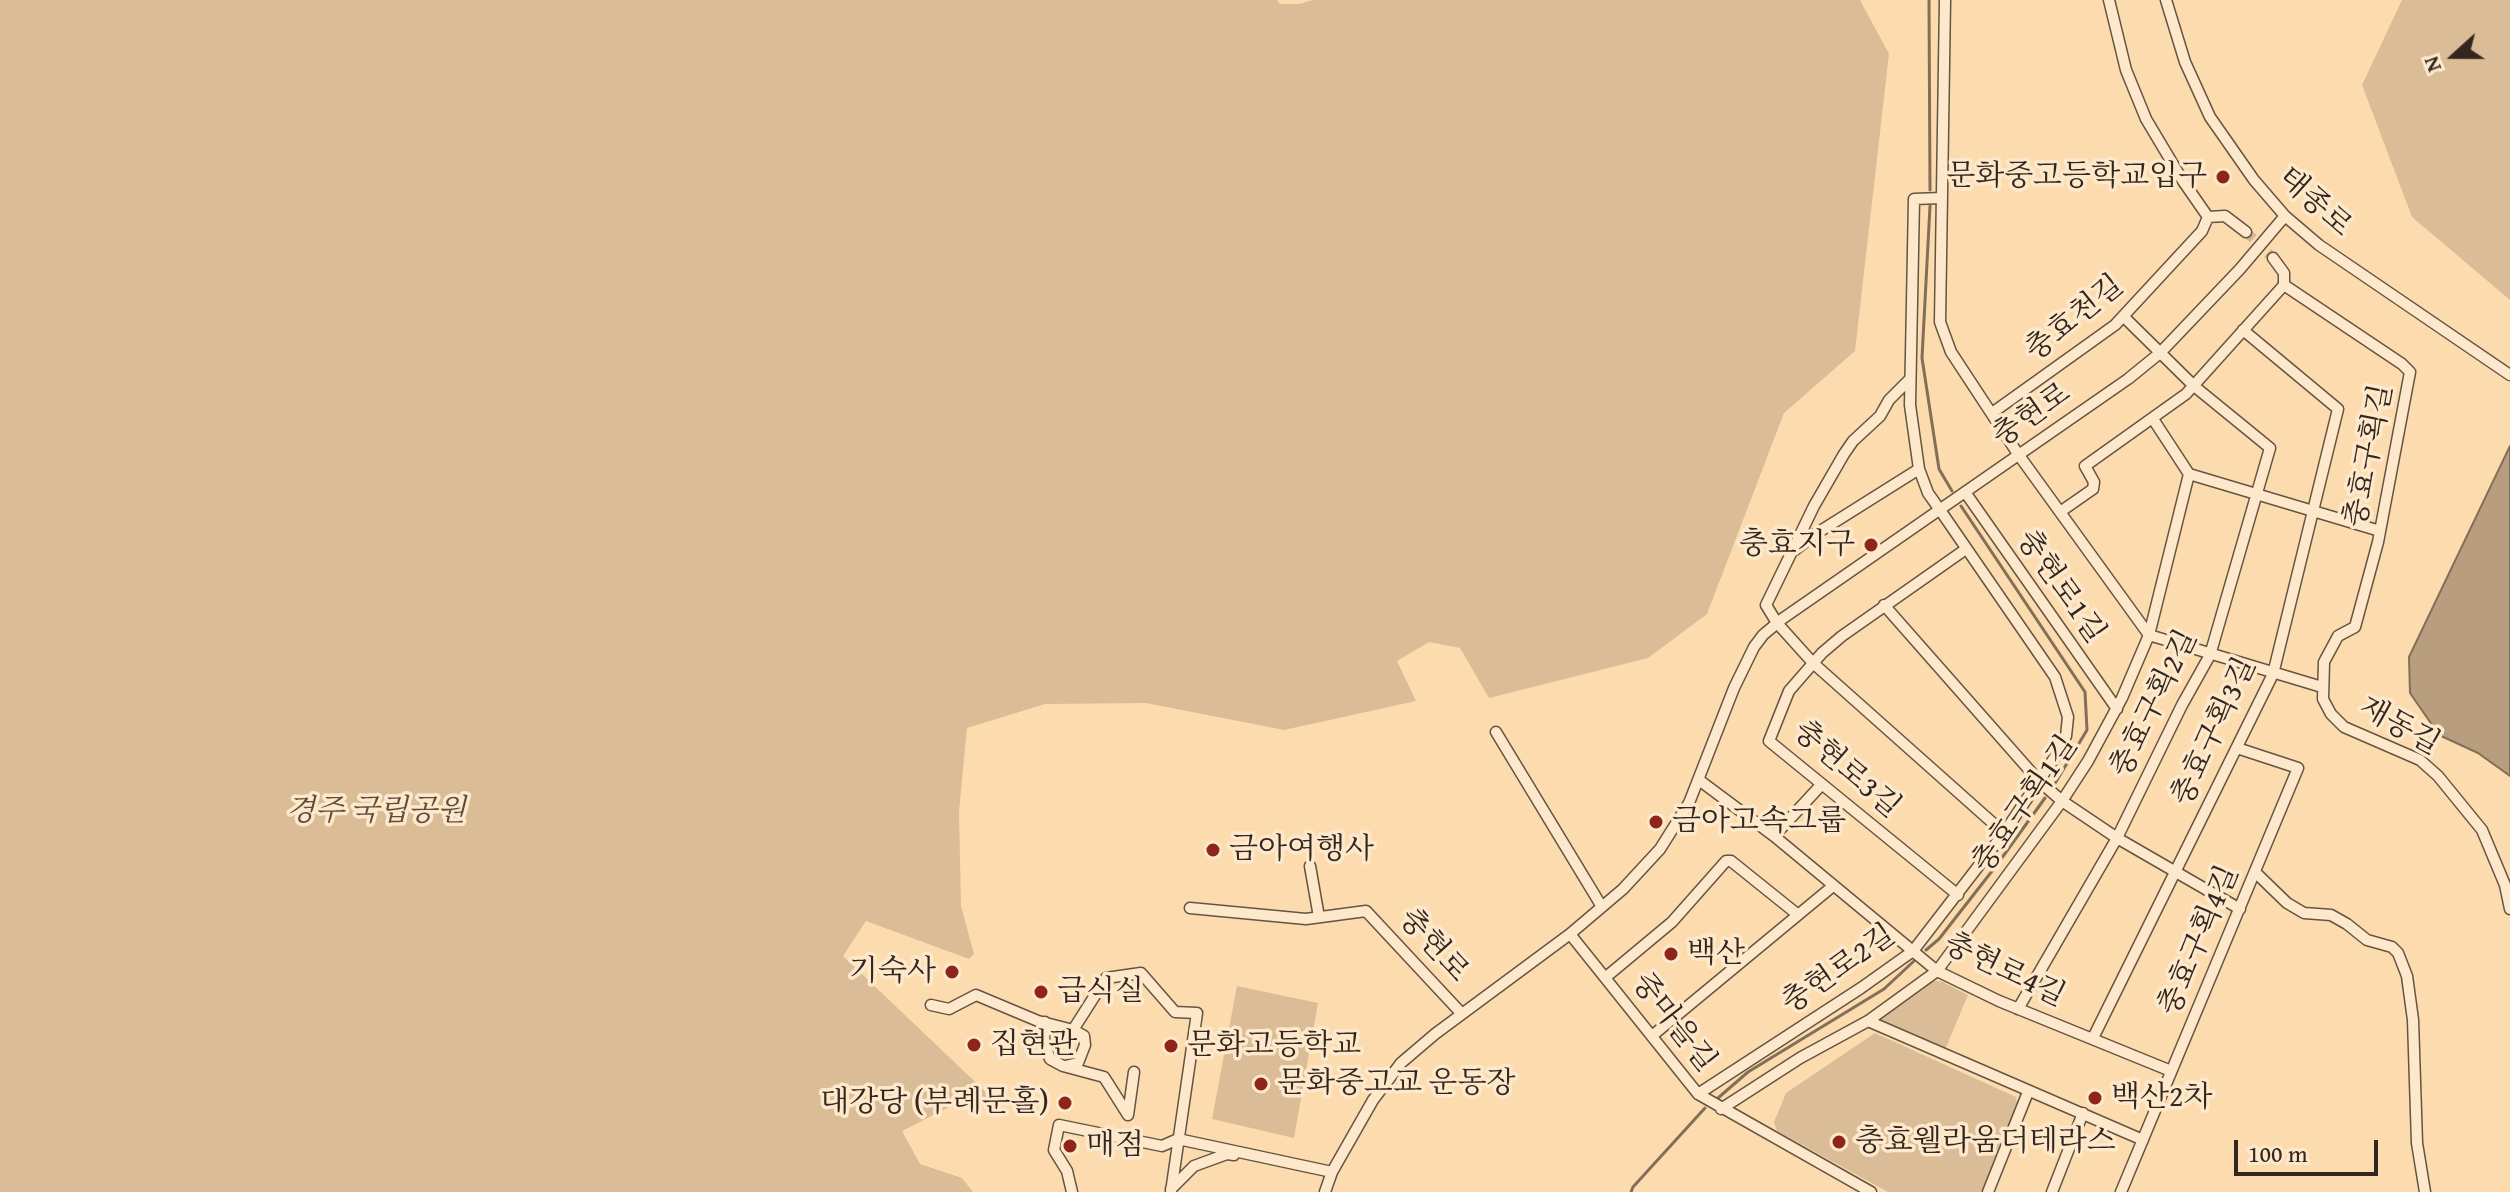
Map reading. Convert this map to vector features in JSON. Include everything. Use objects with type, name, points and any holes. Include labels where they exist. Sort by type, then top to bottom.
[{"type":"street","points":[[1945,0],[1940,322],[1943,334],[1951,352],[2018,454],[2149,635]]},
{"type":"street","points":[[2109,0],[2126,70],[2146,119],[2208,217],[2225,216],[2246,232]]},
{"type":"street","name":"태종로","points":[[2166,0],[2180,49],[2210,117],[2254,180],[2285,216],[2319,245],[2510,375]]},
{"type":"street","points":[[1777,623],[1766,605],[1814,506],[1853,441],[1880,416],[1889,400],[1910,379],[1914,199],[1942,198]]},
{"type":"street","name":"충현로","points":[[1325,1192],[1332,1172],[1373,1100],[1401,1063],[1570,934],[1642,871],[1660,849],[1689,803],[1744,666],[1754,647],[1777,623],[2128,379],[2160,353],[2240,269],[2285,216]]},
{"type":"street","name":"충효천길","points":[[1992,413],[2096,340],[2123,316],[2202,231],[2208,217]]},
{"type":"street","points":[[2060,512],[2093,489],[2094,482],[2085,466],[2194,386],[2284,285],[2284,273],[2273,258]]},
{"type":"street","name":"충효구획길","points":[[2284,285],[2410,372],[2380,531],[2355,627],[2338,636],[2334,642],[2324,662],[2322,687]]},
{"type":"street","points":[[2123,316],[2194,386]]},
{"type":"street","name":"충효구획3길","points":[[2093,1038],[2273,674],[2338,409],[2243,330]]},
{"type":"street","name":"충현로2길","points":[[1698,1094],[1913,951],[2004,833],[2066,736],[2068,717],[2061,690],[2045,661],[1928,493],[1919,469],[1911,426],[1910,379]]},
{"type":"street","name":"충효구획2길","points":[[2018,1009],[2117,838],[2210,655],[2258,495],[2270,448],[2194,386]]},
{"type":"street","points":[[2153,419],[2189,474],[2380,531]]},
{"type":"street","points":[[1791,555],[1814,535],[1919,469]]},
{"type":"street","name":"충효구획1길","points":[[1721,1109],[1800,1058],[1868,1021],[1937,971],[2062,801],[2117,709],[2149,635],[2189,474]]},
{"type":"street","name":"충현로1길","points":[[1965,492],[2117,709]]},
{"type":"street","name":"충현로3길","points":[[1958,895],[1769,741],[1789,691],[1831,644],[1966,549]]},
{"type":"street","points":[[1884,605],[2039,781],[2062,801],[2117,838],[2240,909]]},
{"type":"street","name":"충현로3길","points":[[1777,623],[1813,663],[2004,833]]},
{"type":"street","name":"재동길","points":[[2149,635],[2322,687],[2323,699],[2331,714],[2344,727],[2420,760],[2438,776],[2482,830],[2505,885],[2510,909]]},
{"type":"street","points":[[1496,732],[1602,907]]},
{"type":"street","name":"충효구획4길","points":[[2121,1192],[2298,768],[2237,748]]},
{"type":"street","name":"충현로4길","points":[[1699,780],[1774,836],[1937,971],[2018,1009],[2171,1071]]},
{"type":"street","points":[[1774,836],[1822,784]]},
{"type":"street","name":"중마을길","points":[[1606,977],[1672,922],[1726,861],[1731,861],[1797,914]]},
{"type":"street","points":[[1310,866],[1319,917]]},
{"type":"street","points":[[2255,872],[2287,903],[2304,913],[2331,915],[2367,940],[2392,947],[2398,953],[2407,976],[2413,1020],[2417,1143],[2425,1192]]},
{"type":"street","points":[[1653,1035],[1833,886]]},
{"type":"street","name":"충현로","points":[[1190,908],[1306,919],[1366,911],[1462,1014]]},
{"type":"street","name":"중마을길","points":[[1570,934],[1698,1094],[1871,1192]]},
{"type":"street","points":[[1073,1030],[1106,978],[1141,973],[1175,1012],[1197,1013],[1171,1190]]},
{"type":"street","points":[[931,1005],[949,1009],[976,995],[1073,1030],[1084,1036],[1082,1055],[1078,1063],[1063,1066]]},
{"type":"street","points":[[1868,1021],[2143,1140]]},
{"type":"street","points":[[1045,1022],[1044,1043],[1050,1059],[1063,1066],[1104,1077],[1128,1115],[1134,1072]]},
{"type":"street","points":[[1988,1192],[2028,1092]]},
{"type":"street","points":[[2052,1192],[2083,1113]]},
{"type":"street","points":[[1072,1192],[1067,1171],[1054,1150],[1059,1125],[1162,1146],[1178,1139],[1332,1172]]},
{"type":"street","points":[[1171,1190],[1194,1166],[1227,1154],[1252,1156]]},
{"type":"green space","name":"경주 국립공원","points":[[0,0],[1277,0],[1280,4],[1299,4],[1313,0],[1860,0],[1889,54],[1855,351],[1784,413],[1707,614],[1648,658],[1489,698],[1460,648],[1429,642],[1397,661],[1416,701],[1284,730],[1146,703],[1045,704],[967,728],[959,811],[961,906],[974,954],[969,959],[866,921],[843,956],[992,1098],[953,1105],[902,1131],[920,1164],[962,1178],[973,1192],[0,1192]]},
{"type":"green space","points":[[2402,0],[2510,0],[2510,300],[2412,217],[2362,85]]},
{"type":"green space","points":[[1931,980],[1943,982],[1968,995],[1945,1050],[1878,1021]]},
{"type":"green space","name":"문화중고교 운동장","points":[[1237,986],[1318,1003],[1294,1138],[1212,1119]]},
{"type":"green space","points":[[1875,1033],[2016,1097],[2017,1104],[1981,1192],[1888,1192],[1777,1131],[1774,1122],[1786,1093]]},
{"type":"shaded area","points":[[2510,446],[2510,776],[2478,753],[2439,735],[2410,693],[2409,657]]},
{"type":"waterway","points":[[1929,0],[1930,190]]},
{"type":"waterway","points":[[1930,206],[1922,358],[1939,469],[1952,491]]},
{"type":"waterway","points":[[1961,506],[2085,692],[2087,730],[2054,785]]},
{"type":"waterway","points":[[1926,950],[1939,939],[2045,798]]},
{"type":"waterway","points":[[1718,1098],[1748,1072],[1884,989],[1914,961]]},
{"type":"waterway","points":[[1631,1192],[1705,1108]]},
{"type":"tunnel","points":[[2246,232],[2273,258]]},
{"type":"place","name":"문화중고등학교입구","points":[[2223,177]]},
{"type":"place","name":"충효지구","points":[[1871,545]]},
{"type":"place","name":"금아고속그룹","points":[[1656,822]]},
{"type":"place","name":"금아여행사","points":[[1213,850]]},
{"type":"place","name":"백산","points":[[1671,954]]},
{"type":"place","name":"기숙사","points":[[952,972]]},
{"type":"place","name":"급식실","points":[[1041,992]]},
{"type":"place","name":"집현관","points":[[974,1045]]},
{"type":"place","name":"문화고등학교","points":[[1171,1046]]},
{"type":"place","name":"문화중고교 운동장","points":[[1261,1084]]},
{"type":"place","name":"백산2차","points":[[2095,1098]]},
{"type":"place","name":"대강당 (부례문홀)","points":[[1065,1103]]},
{"type":"place","name":"충효웰라움더테라스","points":[[1839,1142]]},
{"type":"place","name":"매점","points":[[1070,1146]]}]
